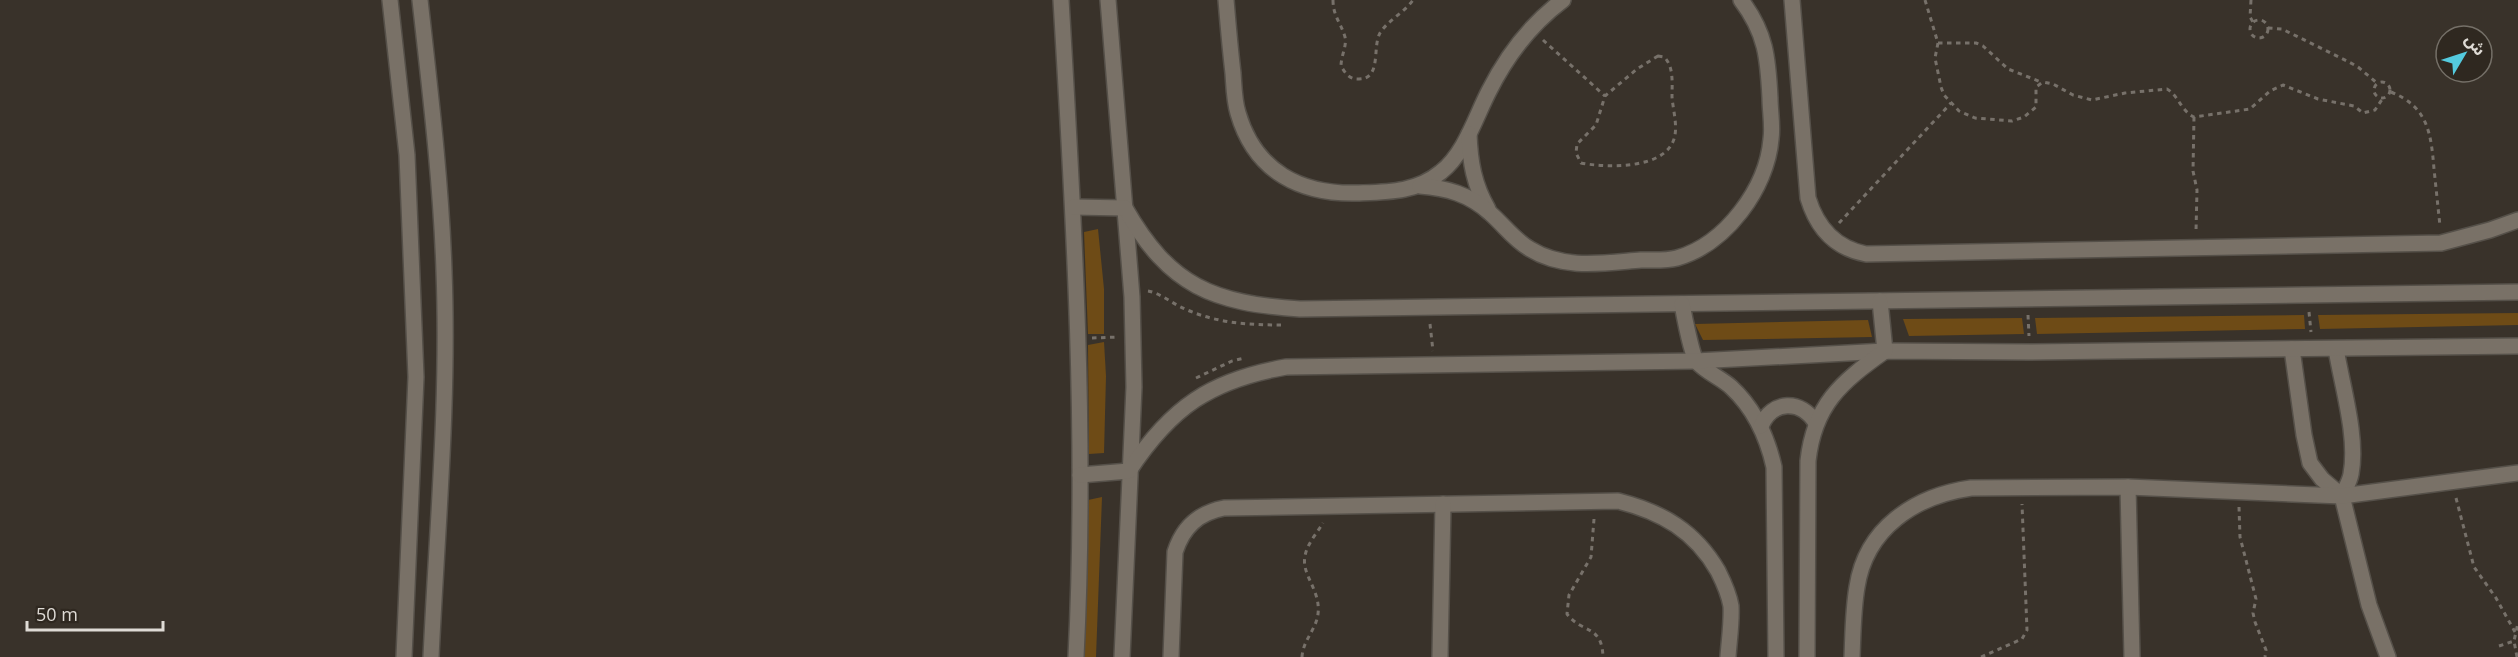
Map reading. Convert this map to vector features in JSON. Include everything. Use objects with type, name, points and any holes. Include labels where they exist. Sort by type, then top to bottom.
[{"type":"street","points":[[390,0],[408,154],[416,377],[405,657]]},
{"type":"street","points":[[420,0],[438,160],[444,273],[445,386],[431,657]]},
{"type":"street","points":[[1061,0],[1074,207],[1078,339],[1081,566],[1076,657]]},
{"type":"street","points":[[1108,0],[1133,337],[1134,387],[1122,657]]},
{"type":"street","points":[[1226,0],[1237,111],[1244,132],[1256,152],[1272,169],[1291,181],[1313,190],[1335,194],[1393,192],[1420,186],[1445,188],[1462,194],[1491,214]]},
{"type":"street","points":[[1420,186],[1441,172],[1458,154],[1501,69],[1531,29],[1563,0]]},
{"type":"street","points":[[1469,131],[1473,174],[1480,195],[1491,214],[1509,234],[1531,250],[1556,260],[1583,264],[1676,258],[1697,248],[1716,236],[1733,220],[1753,192],[1767,161],[1772,139],[1768,59],[1763,37],[1753,16],[1741,0]]},
{"type":"street","points":[[1792,0],[1808,198],[1815,218],[1827,235],[1845,248],[1866,254],[2441,243],[2518,220]]},
{"type":"street","points":[[1074,207],[1125,208]]},
{"type":"street","points":[[1125,208],[1142,238],[1165,264],[1192,284],[1223,299],[1262,306],[1300,309],[2518,292]]},
{"type":"street","points":[[1880,301],[1885,351]]},
{"type":"street","points":[[1682,304],[1696,361],[1731,387],[1748,405],[1761,426],[1769,446],[1774,467],[1776,657]]},
{"type":"street","points":[[1129,471],[1147,443],[1169,419],[1195,399],[1223,383],[1254,372],[1286,367],[1696,361],[1885,351],[2030,352],[2518,346]]},
{"type":"street","points":[[2292,349],[2310,463],[2322,479],[2342,496],[2369,605],[2388,657]]},
{"type":"street","points":[[2336,349],[2352,456],[2351,476],[2342,496]]},
{"type":"street","points":[[1807,657],[1810,442],[1816,423],[1829,399],[1847,378],[1885,351]]},
{"type":"street","points":[[1761,426],[1770,411],[1787,405],[1804,409],[1816,423]]},
{"type":"street","points":[[1080,475],[1129,471]]},
{"type":"street","points":[[1852,657],[1857,585],[1863,563],[1874,543],[1889,525],[1916,504],[1948,491],[1971,488],[2128,487],[2342,496],[2518,473]]},
{"type":"street","points":[[2128,487],[2132,657]]},
{"type":"street","points":[[1171,657],[1175,552],[1179,539],[1187,527],[1210,511],[1224,508],[1618,501],[1644,508],[1669,519],[1691,535],[1709,556],[1722,579],[1731,605],[1728,657]]},
{"type":"street","points":[[1440,657],[1443,504]]},
{"type":"path","points":[[1333,0],[1334,14],[1344,36],[1341,66],[1351,78],[1359,79],[1366,77],[1374,68],[1376,42],[1383,29],[1407,9],[1413,0]]},
{"type":"path","points":[[1925,0],[1938,43],[1935,58],[1937,74],[1944,95],[1966,116],[2012,121],[2033,112],[2038,100],[2036,87],[2043,82]]},
{"type":"path","points":[[2251,0],[2249,7],[2253,22],[2250,31],[2256,38],[2265,36],[2268,28]]},
{"type":"path","points":[[2253,22],[2262,21],[2268,28],[2282,29],[2349,62],[2377,83],[2387,83],[2391,92],[2405,98],[2420,112],[2429,130],[2441,243]]},
{"type":"path","points":[[1531,29],[1605,96]]},
{"type":"path","points":[[1938,43],[1983,46],[2008,69],[2053,84],[2073,95],[2092,100],[2134,92],[2167,89],[2172,92],[2188,114],[2194,117],[2250,109],[2266,97],[2270,90],[2283,85],[2318,99],[2354,106],[2363,113],[2375,110],[2383,98],[2391,92]]},
{"type":"path","points":[[1664,57],[1670,68],[1675,134],[1668,149],[1648,163],[1592,165],[1581,163],[1576,153],[1577,144],[1596,125],[1605,96],[1652,58],[1664,57]]},
{"type":"path","points":[[2377,83],[2374,93],[2383,98]]},
{"type":"path","points":[[1827,235],[1951,103]]},
{"type":"path","points":[[2194,117],[2193,171],[2197,190],[2196,247]]},
{"type":"path","points":[[1144,292],[1150,291],[1186,310],[1218,320],[1247,326],[1282,325]]},
{"type":"path","points":[[2308,295],[2313,349]]},
{"type":"path","points":[[2028,299],[2030,352]]},
{"type":"path","points":[[1429,308],[1434,365]]},
{"type":"path","points":[[1419,325],[1431,325]]},
{"type":"path","points":[[1078,339],[1133,337]]},
{"type":"path","points":[[1188,383],[1232,361],[1251,357]]},
{"type":"path","points":[[2452,481],[2474,567],[2496,598],[2515,632]]},
{"type":"path","points":[[1981,657],[2022,639],[2027,630],[2021,488]]},
{"type":"path","points":[[2238,490],[2240,537],[2254,591],[2255,622],[2266,650],[2265,657]]},
{"type":"path","points":[[1595,502],[1591,557],[1569,595],[1567,614],[1572,621],[1597,634],[1602,644],[1603,657]]},
{"type":"path","points":[[1302,657],[1306,639],[1314,628],[1318,616],[1319,603],[1305,567],[1305,553],[1333,506]]},
{"type":"path","points":[[2517,657],[2514,642],[2518,623]]},
{"type":"path","points":[[2499,646],[2514,642]]},
{"type":"shaded area","points":[[1098,229],[1104,289],[1104,334],[1088,334],[1084,232]]},
{"type":"shaded area","points":[[2518,313],[2518,325],[2320,329],[2318,315]]},
{"type":"shaded area","points":[[2304,315],[2305,329],[2037,334],[2035,318]]},
{"type":"shaded area","points":[[2022,318],[2024,334],[1909,336],[1903,319]]},
{"type":"shaded area","points":[[1868,320],[1872,337],[1703,340],[1695,324]]},
{"type":"shaded area","points":[[1104,342],[1106,376],[1104,453],[1089,454],[1088,345]]},
{"type":"shaded area","points":[[1102,497],[1096,657],[1084,657],[1088,500]]}]
